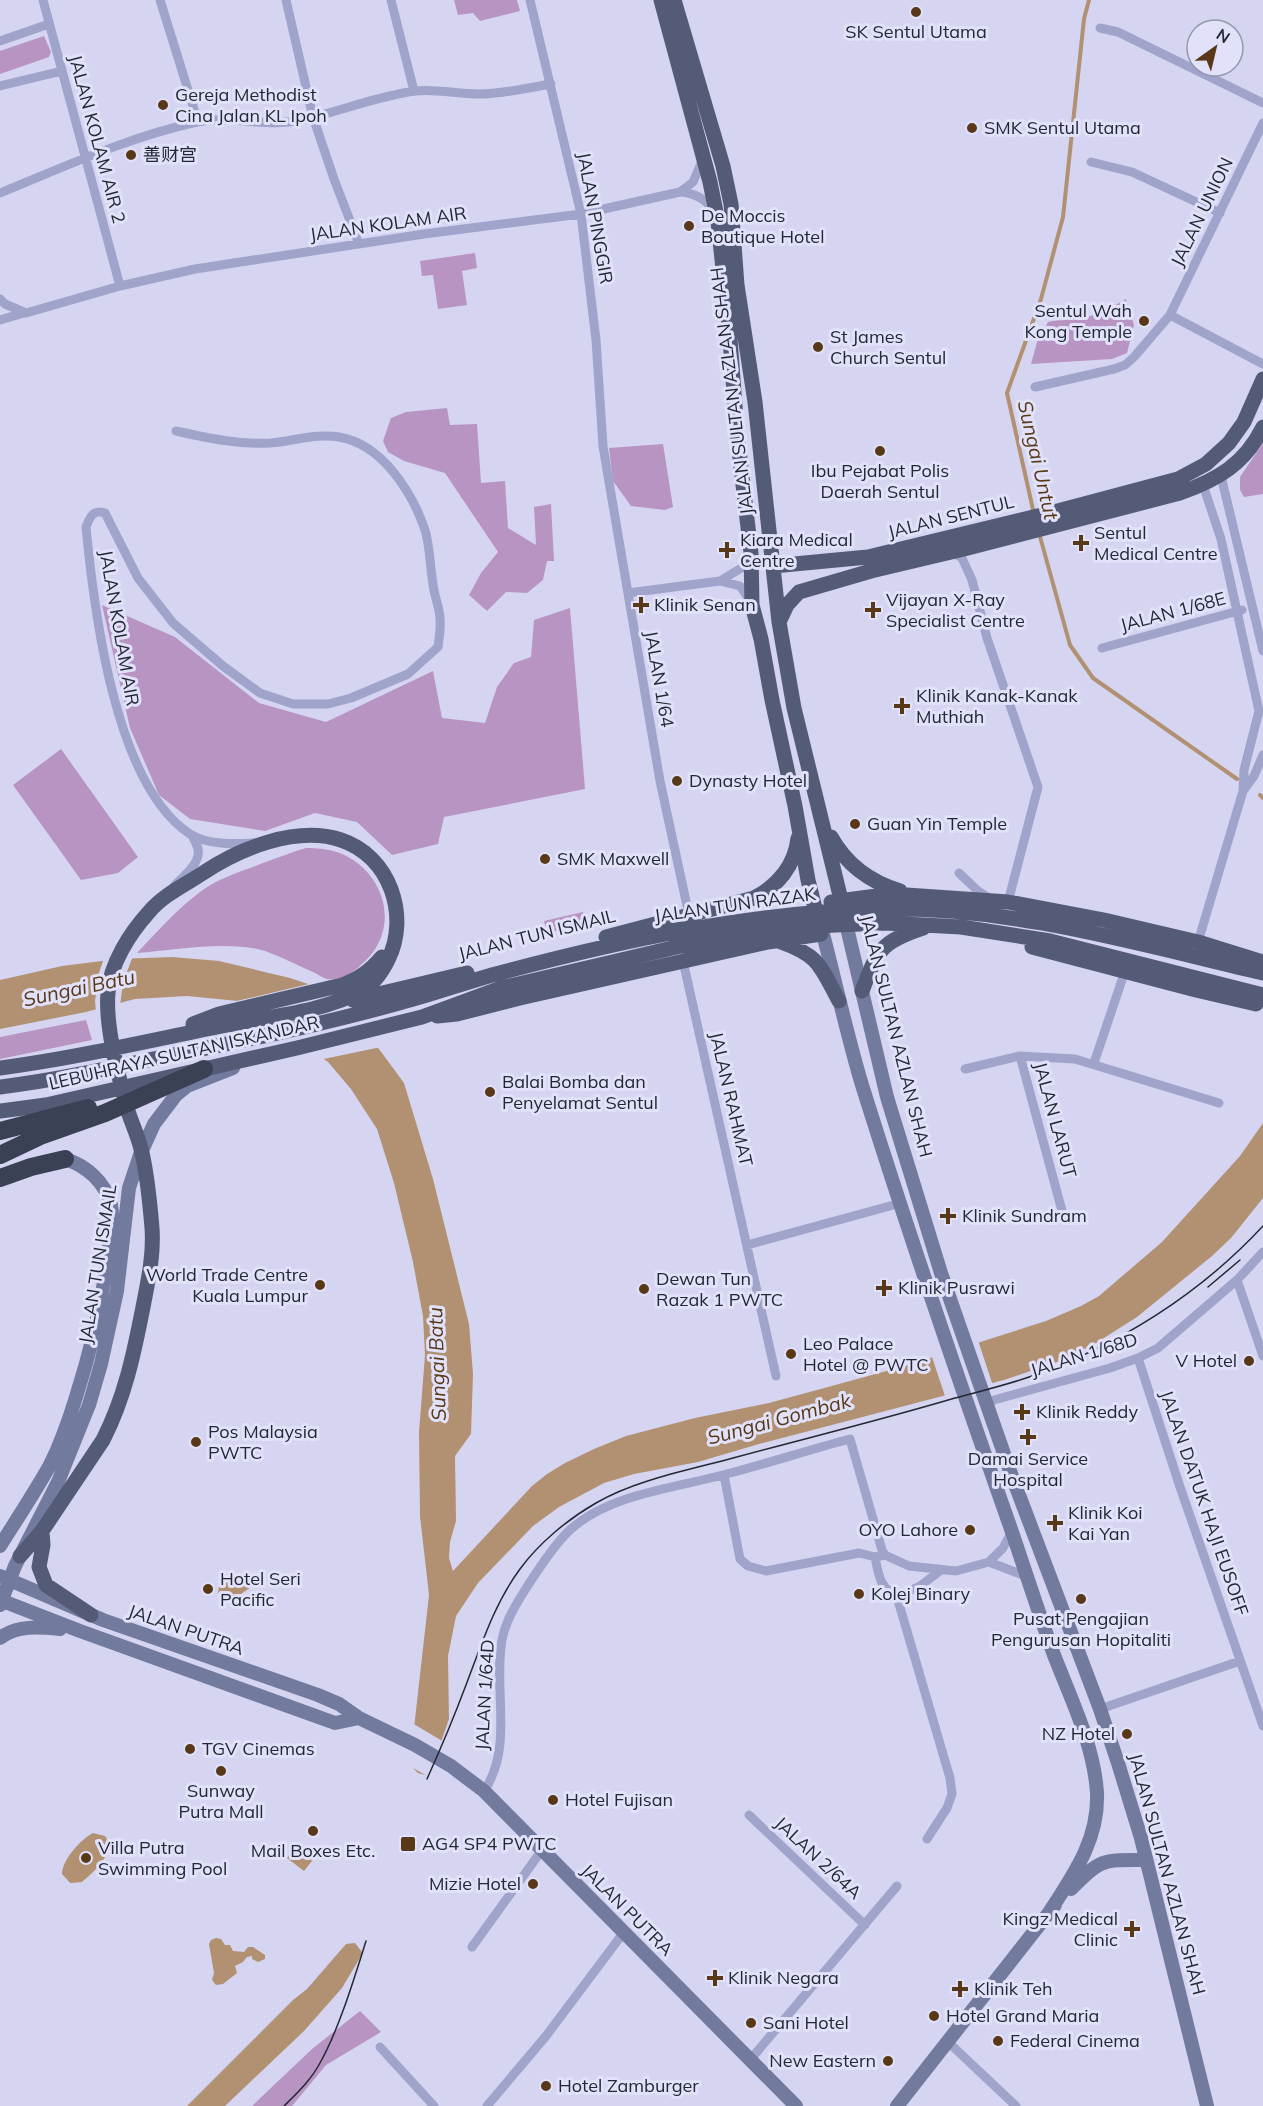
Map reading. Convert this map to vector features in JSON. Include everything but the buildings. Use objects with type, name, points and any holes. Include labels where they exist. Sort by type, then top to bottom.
[{"type":"highway","points":[[0,1131],[96,1106],[204,1069]]},
{"type":"highway","points":[[0,1155],[40,1136],[105,1113],[204,1069]]},
{"type":"highway","points":[[0,1168],[20,1159],[37,1156],[65,1159]]},
{"type":"highway","points":[[0,1178],[31,1167],[65,1159]]},
{"type":"main road","name":"JALAN SULTAN AZLAN SHAH","points":[[661,0],[704,158],[718,222],[737,433],[751,553],[752,605],[761,639],[813,904],[862,1084],[945,1341],[965,1393],[1046,1633],[1090,1750],[1097,1806],[1094,1824],[1085,1854],[1050,1911]]},
{"type":"main road","name":"JALAN SULTAN AZLAN SHAH","points":[[674,0],[723,166],[731,204],[737,285],[754,402],[779,622],[794,708],[862,991],[897,1128],[961,1332],[1021,1502],[1100,1709],[1137,1823],[1205,2106]]},
{"type":"main road","name":"JALAN SENTUL","points":[[1052,519],[1178,479],[1196,471],[1219,454],[1237,434],[1263,379]]},
{"type":"main road","name":"JALAN SENTUL","points":[[772,566],[868,557],[1180,493],[1221,476],[1249,449],[1263,427]]},
{"type":"main road","name":"JALAN SENTUL","points":[[779,622],[787,605],[798,592],[871,571],[951,552],[1024,526]]},
{"type":"main road","points":[[761,639],[762,584],[772,566]]},
{"type":"main road","points":[[821,818],[846,860],[878,883],[914,896]]},
{"type":"main road","points":[[754,898],[772,887],[786,872],[795,853],[799,832]]},
{"type":"main road","points":[[0,1068],[50,1061],[134,1044],[252,1020],[329,1005],[364,990],[376,981],[392,952],[397,935],[395,902],[388,882],[374,862],[360,850],[344,841],[321,836],[261,843],[214,866],[163,898],[150,910],[133,932],[121,953],[108,991],[108,1008],[114,1050],[128,1110],[141,1150],[152,1227],[152,1255],[126,1387],[103,1440],[42,1532],[20,1556]]},
{"type":"main road","name":"JALAN TUN RAZAK","points":[[813,904],[892,894],[1008,902],[1090,917],[1198,942],[1263,962]]},
{"type":"main road","points":[[914,896],[899,899],[891,904],[890,916],[898,923],[1035,948],[1263,1005]]},
{"type":"main road","points":[[754,898],[776,904],[783,912],[782,928],[773,941]]},
{"type":"main road","name":"JALAN TUN ISMAIL","points":[[329,1005],[396,992],[754,898]]},
{"type":"main road","name":"JALAN TUN RAZAK","points":[[360,1012],[484,978],[673,932],[788,914],[883,909],[1000,916],[1052,925],[1263,973]]},
{"type":"main road","name":"JALAN TUN RAZAK","points":[[376,1029],[422,1017],[501,988],[681,946],[778,929],[885,923],[962,927],[1050,941],[1263,995]]},
{"type":"main road","points":[[422,1017],[457,1014],[773,941],[823,934],[923,928]]},
{"type":"main road","points":[[862,991],[874,960],[882,948],[900,936],[923,928]]},
{"type":"main road","points":[[134,1044],[219,1014],[342,986],[357,980],[385,954],[397,935]]},
{"type":"main road","points":[[773,941],[797,948],[816,960],[839,1001]]},
{"type":"main road","points":[[396,992],[484,978]]},
{"type":"main road","name":"LEBUHRAYA SULTAN ISKANDAR","points":[[0,1087],[61,1078],[270,1035],[360,1012]]},
{"type":"main road","name":"LEBUHRAYA SULTAN ISKANDAR","points":[[0,1112],[46,1105],[376,1029]]},
{"type":"main road","name":"JALAN TUN ISMAIL","points":[[0,1602],[4,1579],[20,1556],[58,1482],[89,1405],[101,1364],[117,1291],[129,1188],[154,1124],[167,1105],[187,1086],[269,1054]]},
{"type":"main road","name":"JALAN TUN ISMAIL","points":[[0,1546],[50,1464],[67,1424],[93,1341],[104,1293],[111,1230],[111,1205],[103,1187],[91,1172],[65,1159]]},
{"type":"main road","points":[[42,1532],[43,1545],[39,1567],[46,1585],[91,1615]]},
{"type":"main road","name":"JALAN PUTRA","points":[[4,1579],[91,1615],[339,1704],[359,1718],[415,1745],[468,1778],[484,1791],[796,2106]]},
{"type":"main road","name":"JALAN PUTRA","points":[[0,1602],[335,1724],[359,1718]]},
{"type":"main road","points":[[0,1638],[8,1633],[30,1628],[80,1632]]},
{"type":"main road","points":[[897,2106],[1050,1911],[1087,1873],[1102,1862],[1145,1860]]},
{"type":"street","name":"JALAN KOLAM AIR 2","points":[[43,0],[120,286]]},
{"type":"street","points":[[160,0],[198,122]]},
{"type":"street","points":[[286,0],[313,117],[359,244]]},
{"type":"street","points":[[391,0],[414,91]]},
{"type":"street","name":"JALAN PINGGIR","points":[[530,0],[581,214],[596,340],[603,446]]},
{"type":"street","points":[[0,41],[49,24]]},
{"type":"street","points":[[1100,28],[1118,32],[1263,103]]},
{"type":"street","points":[[0,86],[62,71]]},
{"type":"street","points":[[0,193],[109,148],[198,122],[233,120],[273,123],[313,117],[364,102],[414,91],[493,94],[551,84]]},
{"type":"street","name":"JALAN UNION","points":[[1035,387],[1114,369],[1125,364],[1170,315],[1263,123]]},
{"type":"street","points":[[680,192],[693,182],[704,158]]},
{"type":"street","points":[[1091,162],[1132,172],[1220,213]]},
{"type":"street","points":[[680,192],[701,198],[711,208],[718,222]]},
{"type":"street","name":"JALAN KOLAM AIR","points":[[0,320],[120,286],[195,269],[581,214],[680,192]]},
{"type":"street","points":[[0,299],[11,307],[26,313]]},
{"type":"street","points":[[1170,315],[1263,364]]},
{"type":"street","name":"JALAN KOLAM AIR","points":[[176,431],[239,443],[271,443],[339,436],[352,440],[371,451],[389,467],[402,484],[425,532],[440,618],[438,647],[408,674],[351,698],[328,704],[293,704],[260,693],[223,666],[173,623],[138,579],[105,513],[99,511],[94,513],[86,527],[94,602],[118,717],[135,759],[156,800],[192,835],[211,841],[261,843]]},
{"type":"street","name":"JALAN 1/64","points":[[603,446],[660,781],[689,915]]},
{"type":"street","points":[[1221,476],[1263,651]]},
{"type":"street","points":[[1198,942],[1243,791],[1244,770],[1259,711],[1221,539],[1203,485]]},
{"type":"street","points":[[951,552],[962,558],[972,580],[987,638],[1038,787],[1008,902]]},
{"type":"street","points":[[628,593],[720,581],[742,567],[751,553]]},
{"type":"street","points":[[720,581],[740,586],[752,605]]},
{"type":"street","name":"JALAN 1/68E","points":[[1102,648],[1252,607]]},
{"type":"street","points":[[1243,791],[1254,776],[1263,755]]},
{"type":"street","points":[[163,898],[195,862],[198,850],[192,835]]},
{"type":"street","points":[[959,873],[992,901]]},
{"type":"street","name":"JALAN RAHMAT","points":[[683,962],[776,1376]]},
{"type":"street","points":[[1094,1063],[1125,971]]},
{"type":"street","points":[[965,1069],[1020,1056]]},
{"type":"street","name":"JALAN LARUT","points":[[1064,1218],[1020,1056],[1075,1059],[1094,1063],[1219,1103]]},
{"type":"street","points":[[747,1245],[901,1203]]},
{"type":"street","name":"JALAN 1/68D","points":[[988,1404],[994,1400],[1110,1368],[1158,1348],[1237,1280],[1263,1252]]},
{"type":"street","points":[[1237,1280],[1263,1356]]},
{"type":"street","name":"JALAN DATUK HAJI EUSOFF","points":[[1138,1358],[1263,1726]]},
{"type":"street","name":"JALAN 1/64D","points":[[484,1791],[497,1768],[502,1639],[520,1599],[539,1568],[570,1529],[602,1510],[647,1493],[724,1475],[850,1439],[885,1555]]},
{"type":"street","points":[[724,1475],[740,1559],[748,1566],[766,1571],[859,1553],[875,1557],[885,1555],[909,1566],[956,1571],[989,1562],[1003,1548],[1012,1531]]},
{"type":"street","points":[[875,1557],[881,1582],[887,1591],[897,1597],[937,1732],[952,1794],[947,1808],[927,1839]]},
{"type":"street","points":[[989,1562],[1028,1577]]},
{"type":"street","points":[[897,1597],[920,1586],[940,1571]]},
{"type":"street","points":[[1100,1709],[1240,1661]]},
{"type":"street","name":"JALAN 2/64A","points":[[749,1815],[865,1925]]},
{"type":"street","points":[[472,1947],[542,1850]]},
{"type":"street","points":[[750,2060],[897,1886]]},
{"type":"street","points":[[487,2106],[546,2036],[624,1932]]},
{"type":"street","points":[[947,2041],[1016,2106]]},
{"type":"street","points":[[380,2047],[434,2106]]},
{"type":"shaded area","points":[[454,0],[517,0],[520,11],[480,21],[473,13],[458,15]]},
{"type":"shaded area","points":[[44,36],[51,52],[49,57],[0,74],[0,51]]},
{"type":"shaded area","points":[[475,253],[477,268],[462,271],[467,305],[438,309],[433,275],[422,276],[420,261]]},
{"type":"shaded area","points":[[1126,299],[1134,325],[1127,353],[1112,359],[1031,364],[1037,342],[1048,322],[1088,317]]},
{"type":"shaded area","points":[[447,408],[450,425],[477,424],[481,483],[505,481],[508,528],[536,545],[534,507],[551,504],[554,561],[547,561],[543,580],[527,593],[506,592],[487,611],[469,595],[481,573],[498,552],[445,473],[404,461],[388,452],[383,441],[391,418],[406,412]]},
{"type":"shaded area","points":[[1263,443],[1263,494],[1244,497],[1240,490],[1240,477]]},
{"type":"shaded area","points":[[663,444],[673,507],[665,510],[631,506],[613,481],[609,448]]},
{"type":"shaded area","points":[[102,605],[175,637],[259,703],[326,722],[433,671],[442,718],[485,723],[497,687],[514,663],[531,657],[534,620],[570,608],[585,789],[444,817],[438,844],[392,855],[357,822],[315,813],[265,831],[190,819],[159,795],[130,728]]},
{"type":"shaded area","points":[[61,749],[138,857],[118,873],[81,880],[13,785]]},
{"type":"shaded area","points":[[306,848],[329,850],[350,858],[372,878],[379,890],[385,916],[383,930],[370,956],[352,973],[339,978],[327,979],[265,951],[235,946],[137,953],[175,913],[215,882]]},
{"type":"shaded area","points":[[583,912],[586,924],[547,933],[544,921]]},
{"type":"shaded area","points":[[86,1020],[92,1040],[0,1059],[0,1037]]},
{"type":"shaded area","points":[[360,2011],[381,2032],[326,2065],[292,2106],[252,2106],[312,2049]]},
{"type":"water","points":[[172,957],[219,961],[311,985],[379,1049],[404,1083],[433,1179],[469,1324],[473,1374],[471,1434],[455,1456],[456,1521],[450,1542],[449,1558],[453,1571],[532,1486],[565,1463],[594,1449],[626,1436],[695,1418],[769,1403],[905,1366],[1046,1321],[1081,1306],[1099,1296],[1162,1242],[1240,1156],[1263,1123],[1263,1198],[1231,1238],[1212,1256],[1137,1317],[1096,1343],[1060,1361],[1004,1380],[698,1462],[634,1474],[604,1483],[559,1507],[533,1526],[478,1583],[456,1616],[448,1656],[449,1719],[429,1776],[418,1773],[406,1761],[414,1728],[429,1595],[420,1516],[419,1432],[425,1355],[423,1316],[394,1183],[377,1129],[351,1089],[328,1062],[238,1001],[187,996],[135,999],[86,1012],[0,1029],[0,980],[62,966],[118,959]]},
{"type":"water","points":[[232,1573],[251,1587],[231,1601],[225,1598],[223,1592],[218,1593],[220,1578],[225,1581]]},
{"type":"water","name":"Villa Putra Swimming Pool","points":[[93,1833],[105,1836],[108,1842],[106,1855],[98,1867],[82,1882],[70,1883],[62,1874],[65,1863],[78,1845]]},
{"type":"water","points":[[298,1843],[315,1857],[304,1871],[287,1858]]},
{"type":"water","points":[[216,1938],[221,1939],[225,1945],[230,1945],[233,1951],[244,1952],[248,1947],[253,1947],[265,1955],[265,1959],[258,1962],[252,1959],[252,1956],[247,1957],[235,1966],[237,1973],[223,1984],[216,1985],[212,1980],[214,1973],[209,1944]]},
{"type":"water","points":[[355,1943],[362,1952],[361,1956],[342,1988],[304,2031],[225,2106],[187,2106],[293,2000],[307,1989],[346,1944]]},
{"type":"pier","points":[[133,956],[123,982],[120,1006],[96,1012],[95,1001],[99,973],[104,958]]},
{"type":"pier","points":[[313,983],[381,1047],[319,1060],[237,1004],[228,1003]]},
{"type":"pier","points":[[978,1340],[993,1386],[946,1399],[931,1354]]},
{"type":"pier","points":[[412,1723],[444,1742],[431,1778],[404,1763]]},
{"type":"waterway","name":"Sungai Untut","points":[[1034,514],[1007,393],[1041,299],[1063,217],[1084,19],[1089,0]]},
{"type":"waterway","name":"Sungai Untut","points":[[1039,533],[1070,645],[1093,678],[1237,779]]},
{"type":"waterway","name":"Sungai Untut","points":[[1260,795],[1263,798]]},
{"type":"tram line","points":[[427,1779],[489,1625],[511,1582],[545,1541],[585,1509],[611,1495],[663,1476],[1004,1385],[1064,1363],[1127,1333],[1156,1315],[1213,1274],[1263,1226]]},
{"type":"tram line","points":[[1208,1287],[1240,1260]]},
{"type":"tram line","points":[[284,2106],[304,2086],[327,2050],[346,2003],[366,1941]]},
{"type":"place","name":"SK Sentul Utama","points":[[916,12]]},
{"type":"place","name":"Gereja Methodist Cina Jalan KL Ipoh","points":[[163,105]]},
{"type":"place","name":"SMK Sentul Utama","points":[[972,128]]},
{"type":"place","name":"善财宫","points":[[131,155]]},
{"type":"place","name":"De Moccis Boutique Hotel","points":[[689,226]]},
{"type":"place","name":"Sentul Wah Kong Temple","points":[[1144,321]]},
{"type":"place","name":"St James Church Sentul","points":[[818,347]]},
{"type":"place","name":"Ibu Pejabat Polis Daerah Sentul","points":[[880,451]]},
{"type":"place","name":"Sentul Medical Centre","points":[[1081,543]]},
{"type":"place","name":"Kiara Medical Centre","points":[[727,550]]},
{"type":"place","name":"Klinik Senan","points":[[641,605]]},
{"type":"place","name":"Vijayan X-Ray Specialist Centre","points":[[873,610]]},
{"type":"place","name":"Klinik Kanak-Kanak Muthiah","points":[[902,706]]},
{"type":"place","name":"Dynasty Hotel","points":[[677,781]]},
{"type":"place","name":"Guan Yin Temple","points":[[855,824]]},
{"type":"place","name":"SMK Maxwell","points":[[545,859]]},
{"type":"place","name":"Balai Bomba dan Penyelamat Sentul","points":[[490,1092]]},
{"type":"place","name":"Klinik Sundram","points":[[948,1216]]},
{"type":"place","name":"World Trade Centre Kuala Lumpur","points":[[320,1285]]},
{"type":"place","name":"Klinik Pusrawi","points":[[884,1288]]},
{"type":"place","name":"Dewan Tun Razak 1 PWTC","points":[[644,1289]]},
{"type":"place","name":"Leo Palace Hotel @ PWTC","points":[[791,1354]]},
{"type":"place","name":"V Hotel","points":[[1249,1361]]},
{"type":"place","name":"Klinik Reddy","points":[[1022,1412]]},
{"type":"place","name":"Damai Service Hospital","points":[[1028,1437]]},
{"type":"place","name":"Pos Malaysia PWTC","points":[[196,1442]]},
{"type":"place","name":"Klinik Koi Kai Yan","points":[[1055,1523]]},
{"type":"place","name":"OYO Lahore","points":[[970,1530]]},
{"type":"place","name":"Hotel Seri Pacific","points":[[208,1589]]},
{"type":"place","name":"Kolej Binary","points":[[859,1594]]},
{"type":"place","name":"Pusat Pengajian Pengurusan Hopitaliti","points":[[1081,1599]]},
{"type":"place","name":"NZ Hotel","points":[[1127,1734]]},
{"type":"place","name":"TGV Cinemas","points":[[190,1749]]},
{"type":"place","name":"Sunway Putra Mall","points":[[221,1771]]},
{"type":"place","name":"Hotel Fujisan","points":[[553,1800]]},
{"type":"place","name":"Mail Boxes Etc.","points":[[313,1831]]},
{"type":"place","name":"AG4 SP4 PWTC","points":[[408,1844]]},
{"type":"place","name":"Villa Putra Swimming Pool","points":[[86,1858]]},
{"type":"place","name":"Mizie Hotel","points":[[533,1884]]},
{"type":"place","name":"Kingz Medical Clinic","points":[[1132,1929]]},
{"type":"place","name":"Klinik Negara","points":[[715,1978]]},
{"type":"place","name":"Klinik Teh","points":[[960,1989]]},
{"type":"place","name":"Hotel Grand Maria","points":[[934,2016]]},
{"type":"place","name":"Sani Hotel","points":[[751,2023]]},
{"type":"place","name":"Federal Cinema","points":[[998,2041]]},
{"type":"place","name":"New Eastern","points":[[888,2061]]},
{"type":"place","name":"Hotel Zamburger","points":[[546,2086]]},
{"type":"water label","name":"Sungai Batu","points":[[79,988]]},
{"type":"water label","name":"Sungai Batu","points":[[437,1364]]},
{"type":"water label","name":"Sungai Gombak","points":[[779,1419]]}]
